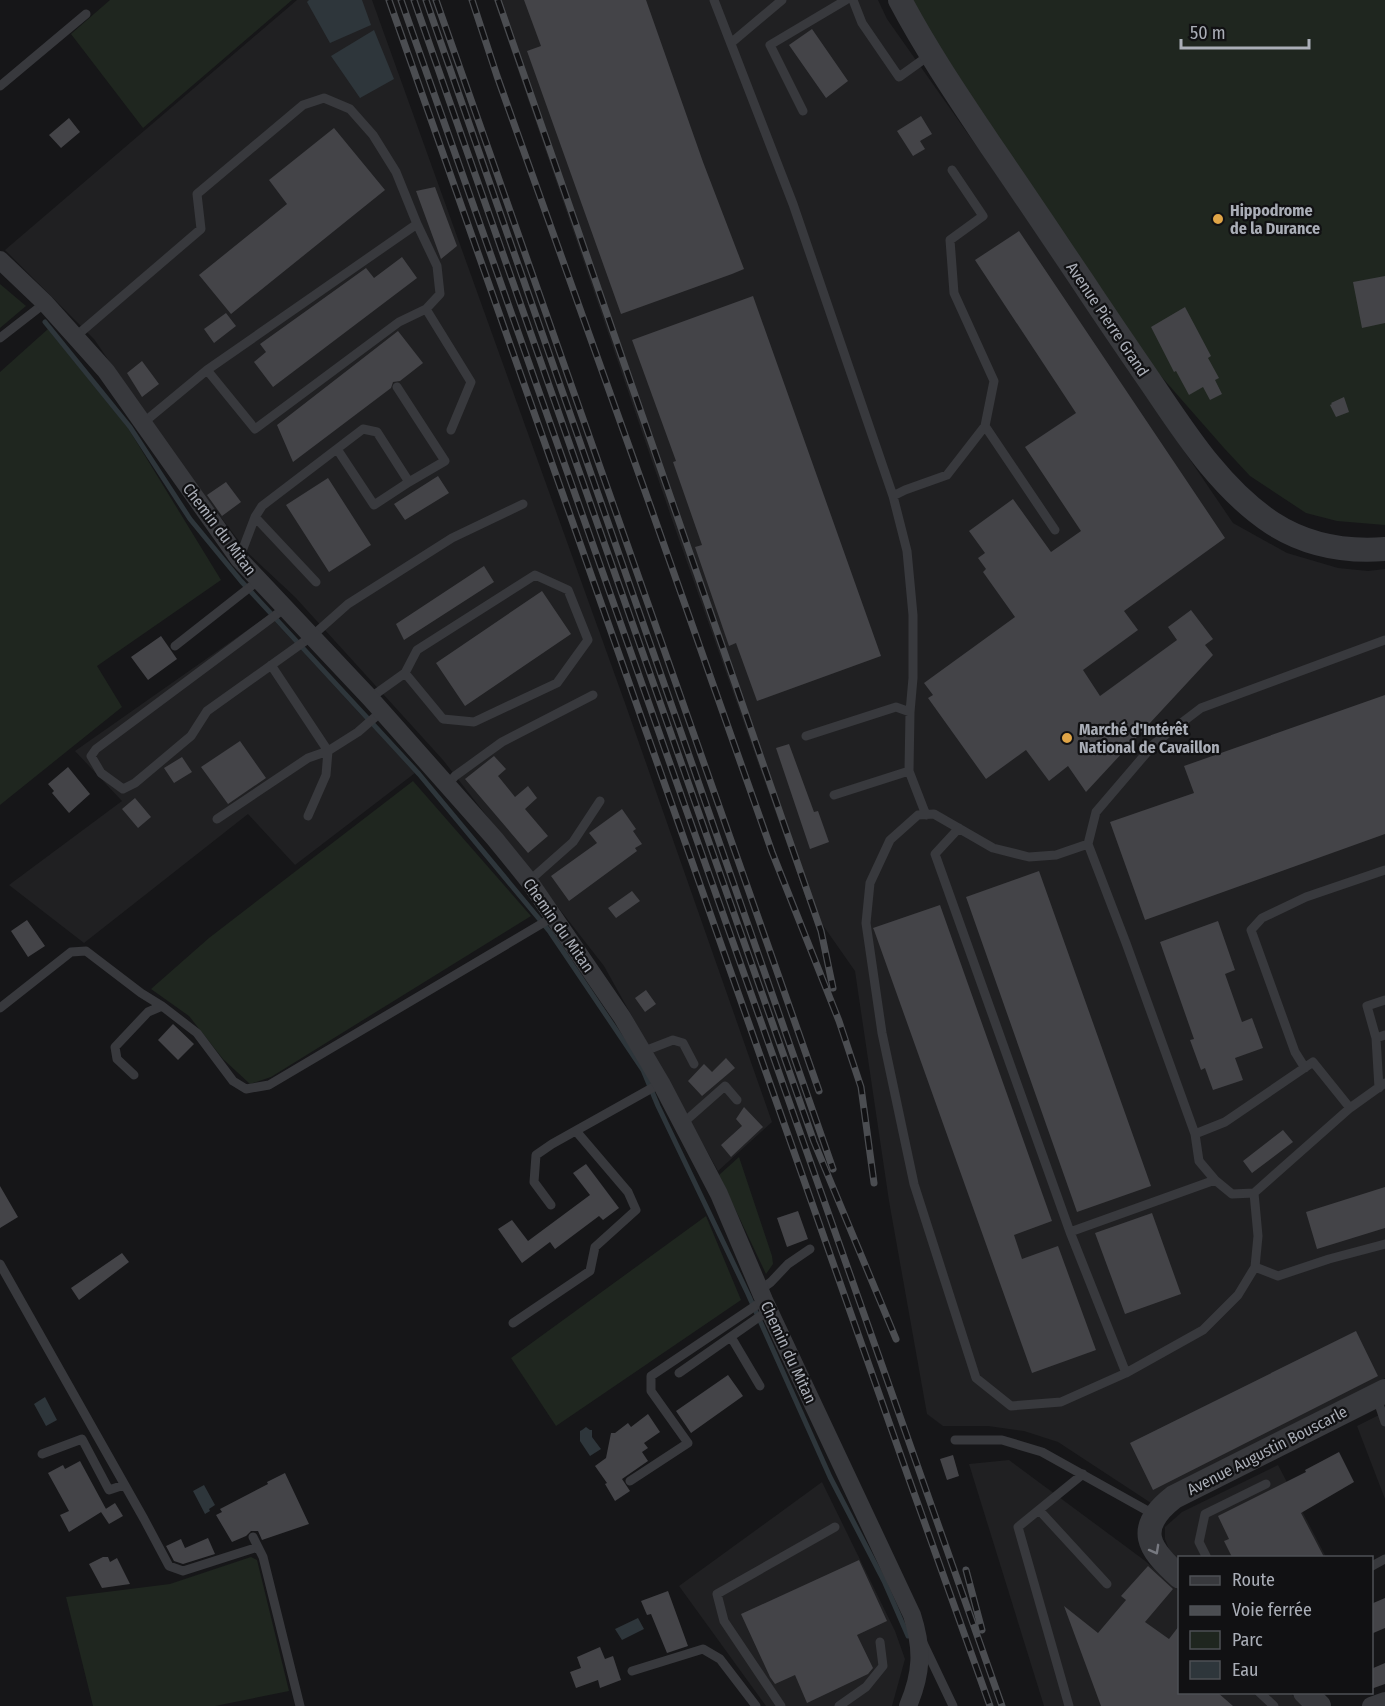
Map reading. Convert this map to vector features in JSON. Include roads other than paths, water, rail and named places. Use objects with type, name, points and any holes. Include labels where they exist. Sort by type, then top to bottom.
[{"type":"street","name":"Avenue Pierre Grand","points":[[900,0],[920,38],[1176,419],[1235,493],[1272,523],[1298,537],[1319,544],[1347,549],[1385,549]]},
{"type":"street","name":"Chemin du Mitan","points":[[0,260],[45,303],[106,371],[239,559],[376,704],[448,784],[529,881],[622,1017],[661,1083],[719,1194],[764,1300],[912,1615],[918,1633],[921,1659],[917,1686],[908,1706]]},
{"type":"street","name":"Avenue Augustin Bouscarle","points":[[1155,1515],[1174,1497],[1381,1393]]},
{"type":"street","points":[[1155,1515],[1151,1524],[1150,1540],[1154,1551],[1161,1561],[1178,1576]]},
{"type":"street","points":[[1307,1694],[1319,1706]]},
{"type":"street","points":[[1371,1706],[1385,1701]]},
{"type":"lane","points":[[714,0],[793,204],[893,496],[907,551],[912,615],[913,678],[909,771],[926,815]]},
{"type":"lane","points":[[731,43],[782,0]]},
{"type":"lane","points":[[803,111],[770,45],[846,0]]},
{"type":"lane","points":[[853,0],[862,23],[899,77],[931,54]]},
{"type":"lane","points":[[0,86],[86,14]]},
{"type":"lane","points":[[75,337],[201,229],[197,194],[303,105],[324,98],[350,108],[373,135],[396,172],[417,225],[437,266],[440,294],[426,309],[399,322],[255,429],[207,370]]},
{"type":"lane","points":[[893,496],[947,475],[985,426],[994,381],[954,293],[950,240],[983,216],[952,170]]},
{"type":"lane","points":[[143,423],[207,370],[417,225]]},
{"type":"lane","points":[[0,338],[45,303]]},
{"type":"lane","points":[[426,309],[471,382],[451,430]]},
{"type":"lane","points":[[337,449],[374,505],[445,461],[397,387]]},
{"type":"lane","points":[[985,426],[1055,530]]},
{"type":"lane","points":[[239,559],[255,517],[262,506],[363,429],[377,432],[409,482]]},
{"type":"lane","points":[[285,608],[96,749],[91,756],[101,773],[123,789],[135,783],[190,736],[207,711],[312,636],[348,604],[452,538],[523,504]]},
{"type":"lane","points":[[255,517],[316,582]]},
{"type":"lane","points":[[217,819],[308,758],[328,751],[358,732],[376,704],[405,673],[417,650],[535,575],[568,590],[588,640],[557,683],[474,722],[443,719],[405,673]]},
{"type":"lane","points":[[175,646],[259,580]]},
{"type":"lane","points":[[1385,640],[1201,708],[1155,743],[1096,812],[1088,844],[1195,1134],[1199,1161],[1215,1180],[1232,1194],[1254,1193],[1350,1108],[1382,1085],[1380,1036],[1367,1006],[1385,1000]]},
{"type":"lane","points":[[271,665],[328,751],[326,775],[308,816]]},
{"type":"lane","points":[[448,784],[454,776],[502,742],[593,695]]},
{"type":"lane","points":[[806,736],[896,707],[910,712]]},
{"type":"lane","points":[[834,795],[909,771]]},
{"type":"lane","points":[[529,881],[573,842],[600,801]]},
{"type":"lane","points":[[1088,844],[1056,855],[1029,856],[993,848],[934,814],[918,815],[890,840],[870,883],[866,923],[882,1034],[914,1184],[976,1378],[1011,1406],[1061,1402],[1126,1373],[1203,1330],[1238,1295],[1255,1267],[1258,1236],[1254,1193]]},
{"type":"lane","points":[[958,828],[935,854],[1070,1232],[1126,1373]]},
{"type":"lane","points":[[1305,1068],[1295,1052],[1251,930],[1262,918],[1306,897],[1385,870]]},
{"type":"lane","points":[[0,1008],[71,952],[86,951],[196,1033],[233,1082],[246,1089],[270,1085],[553,917]]},
{"type":"lane","points":[[134,1075],[117,1059],[115,1047],[148,1012],[162,1006]]},
{"type":"lane","points":[[642,1052],[672,1040],[683,1043],[694,1064]]},
{"type":"lane","points":[[1195,1134],[1225,1122],[1313,1062],[1350,1108]]},
{"type":"lane","points":[[551,1205],[534,1182],[536,1155],[661,1083]]},
{"type":"lane","points":[[682,1124],[725,1086],[736,1100]]},
{"type":"lane","points":[[513,1323],[590,1271],[594,1247],[636,1210],[628,1192],[576,1131]]},
{"type":"lane","points":[[1070,1232],[1215,1180]]},
{"type":"lane","points":[[1255,1267],[1278,1276],[1385,1244]]},
{"type":"lane","points":[[679,1373],[731,1337],[764,1300],[771,1282],[788,1264],[810,1249]]},
{"type":"lane","points":[[0,1264],[169,1566],[183,1571],[258,1547]]},
{"type":"lane","points":[[630,1481],[688,1443],[651,1391],[651,1376],[764,1300]]},
{"type":"lane","points":[[731,1337],[760,1386]]},
{"type":"lane","points":[[1381,1393],[1385,1422]]},
{"type":"lane","points":[[42,1454],[82,1439],[109,1490],[124,1485]]},
{"type":"lane","points":[[956,1440],[1002,1440],[1042,1452],[1155,1515]]},
{"type":"lane","points":[[1069,1706],[1018,1527],[1083,1474]]},
{"type":"lane","points":[[1206,1556],[1199,1542],[1205,1514],[1266,1484]]},
{"type":"lane","points":[[1039,1510],[1107,1584]]},
{"type":"lane","points":[[781,1706],[724,1621],[717,1594],[835,1527]]},
{"type":"lane","points":[[253,1538],[263,1557],[300,1706]]},
{"type":"lane","points":[[918,1633],[953,1706]]},
{"type":"lane","points":[[839,1706],[866,1687],[883,1666],[880,1642]]},
{"type":"lane","points":[[632,1671],[703,1649],[720,1659],[756,1706]]},
{"type":"lane","points":[[1261,1694],[1274,1706]]},
{"type":"water","points":[[309,0],[362,0],[371,25],[330,43],[307,2]]},
{"type":"water","points":[[374,30],[394,79],[360,98],[331,56]]},
{"type":"water","points":[[45,1397],[57,1420],[46,1426],[34,1404]]},
{"type":"water","points":[[586,1427],[592,1430],[592,1437],[601,1449],[590,1456],[580,1441],[580,1431]]},
{"type":"water","points":[[204,1485],[215,1505],[205,1514],[193,1491]]},
{"type":"water","points":[[638,1618],[644,1629],[622,1640],[615,1629]]},
{"type":"waterway","points":[[45,322],[130,427],[190,519],[241,581],[419,774],[550,932],[643,1070],[748,1294],[830,1477],[884,1581],[908,1636]]},
{"type":"railway","points":[[389,0],[990,1706]]},
{"type":"railway","points":[[401,0],[1002,1706]]},
{"type":"railway","points":[[414,0],[814,1142],[896,1339]]},
{"type":"railway","points":[[426,0],[833,1169]]},
{"type":"railway","points":[[436,0],[819,1091]]},
{"type":"railway","points":[[472,0],[772,852],[839,1021],[861,1087],[874,1183]]},
{"type":"railway","points":[[498,0],[821,931],[833,988]]},
{"type":"railway","points":[[966,1570],[982,1630]]},
{"type":"place","name":"Hippodrome de la Durance","points":[[1218,219]]},
{"type":"place","name":"Marché d'Intérêt National de Cavaillon","points":[[1067,738]]}]
